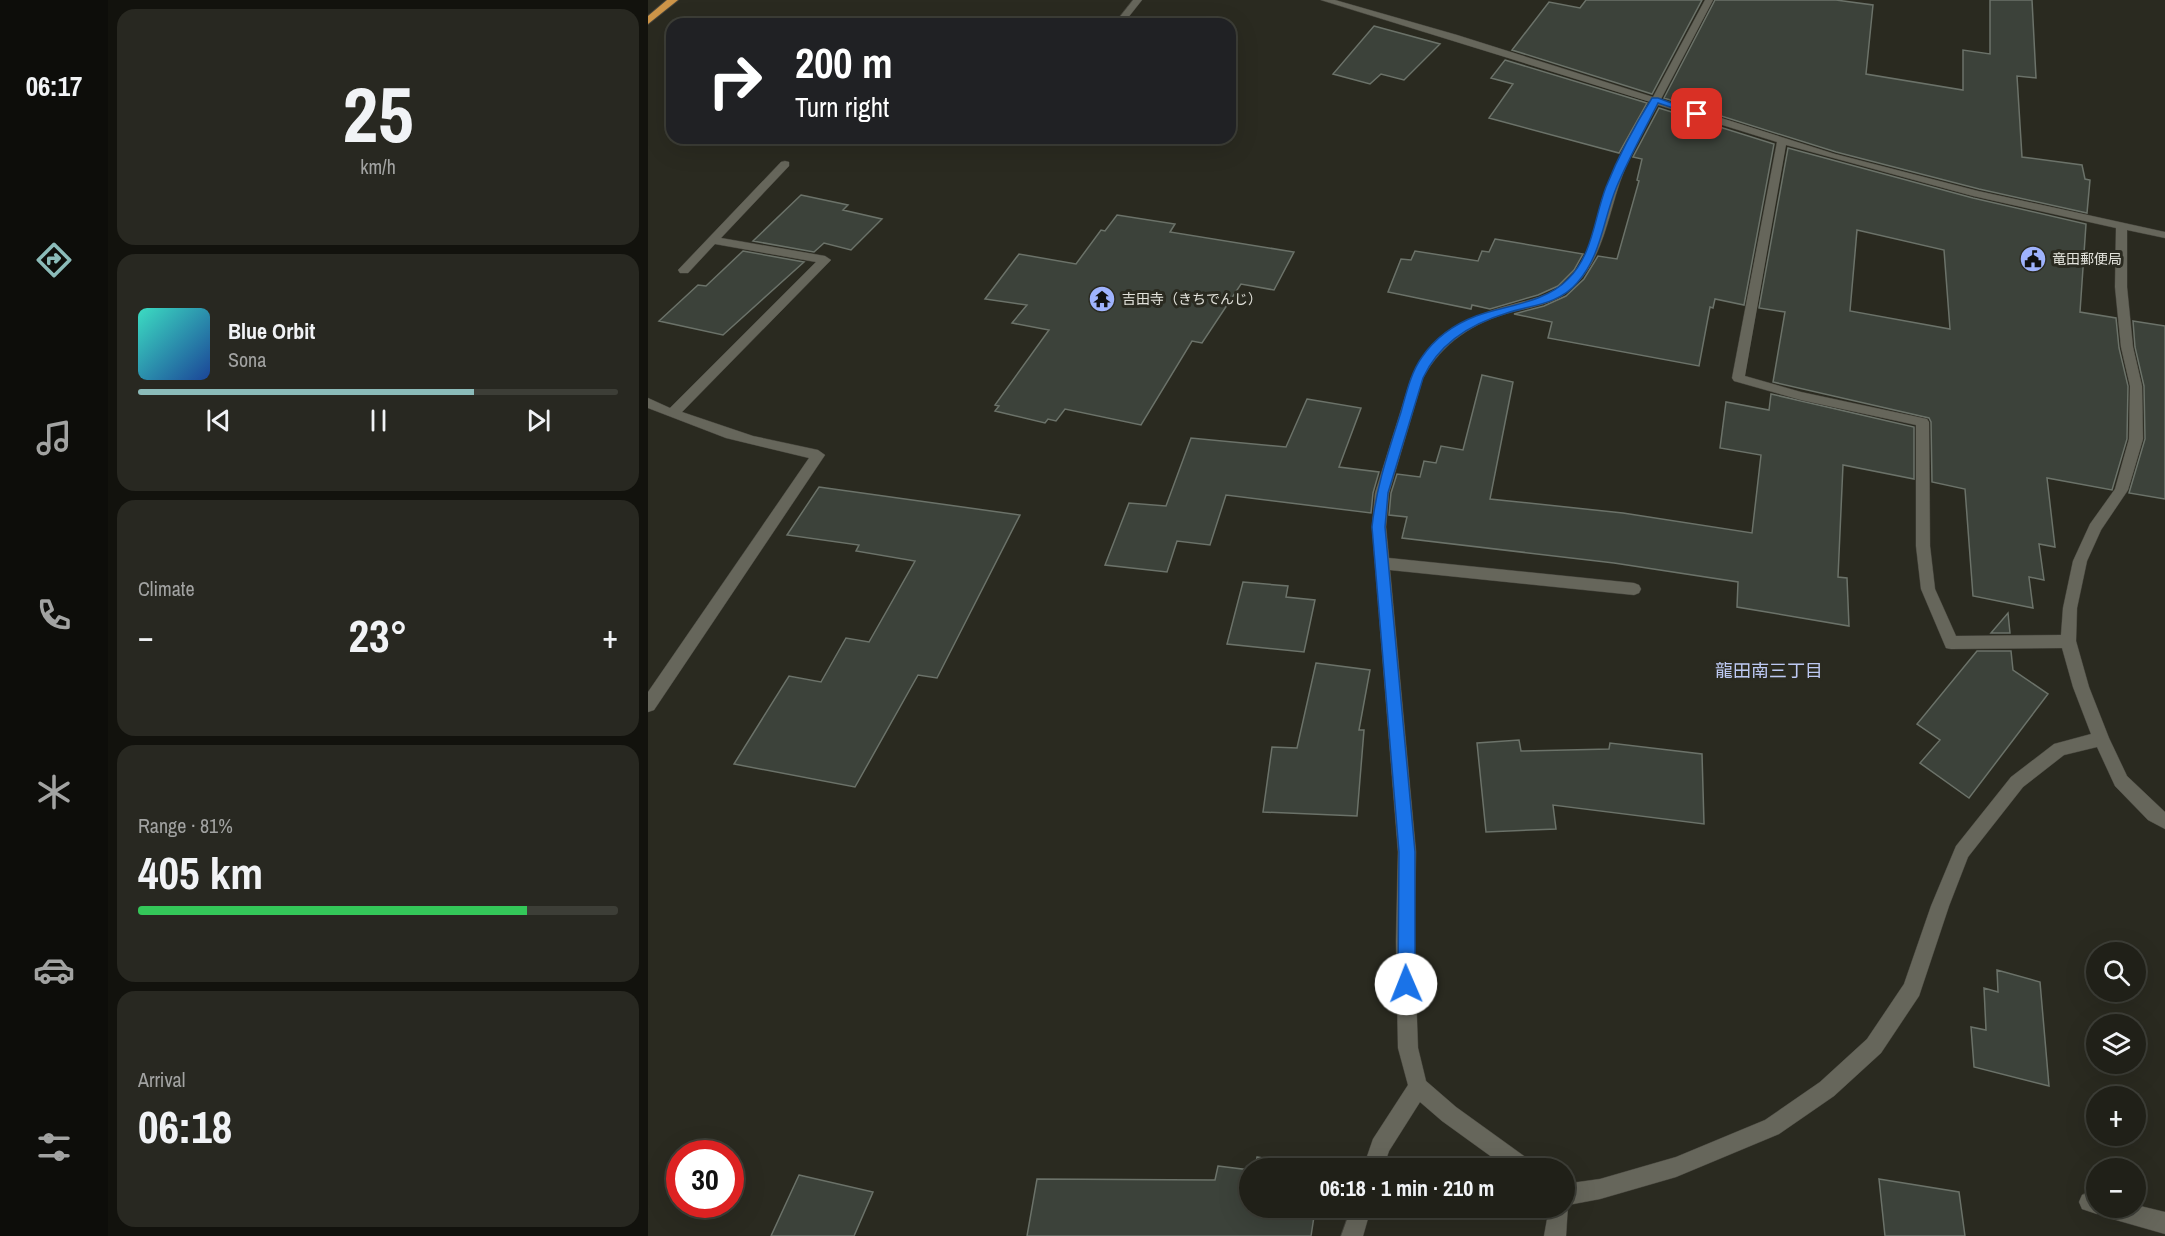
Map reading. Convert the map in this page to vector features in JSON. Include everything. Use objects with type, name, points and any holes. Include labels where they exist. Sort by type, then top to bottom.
[{"type":"highway","points":[[648,21],[673,0]]},
{"type":"street","points":[[1123,18],[1138,0]]},
{"type":"street","points":[[1325,0],[1454,37],[1831,156],[1977,194],[2165,236]]},
{"type":"street","points":[[1510,1158],[1449,1114],[1418,1087],[1408,1048],[1405,941],[1407,852],[1379,527],[1382,493],[1417,378],[1435,347],[1477,320],[1550,297],[1573,281],[1590,258],[1611,187],[1655,99],[1709,0]]},
{"type":"street","points":[[1782,141],[1738,378],[1801,396],[1922,422],[1923,546],[1929,589],[1951,643],[2067,640]]},
{"type":"street","points":[[684,270],[784,164]]},
{"type":"street","points":[[2122,227],[2121,287],[2127,347],[2136,386],[2136,439],[2121,490],[2095,528],[2080,561],[2070,608],[2067,640],[2081,687],[2101,739],[2121,781],[2154,814],[2165,821]]},
{"type":"street","points":[[673,413],[825,260],[712,240]]},
{"type":"street","points":[[648,403],[718,431],[784,450],[818,455],[648,705]]},
{"type":"street","points":[[1382,563],[1634,589]]},
{"type":"street","points":[[1575,1193],[1600,1189],[1676,1167],[1772,1127],[1827,1089],[1874,1046],[1911,988],[1962,852],[2017,782],[2060,748],[2101,739]]},
{"type":"street","points":[[1376,1158],[1380,1146],[1418,1087]]},
{"type":"street","points":[[1352,1236],[1358,1218]]},
{"type":"street","points":[[1555,1236],[1558,1218]]},
{"type":"street","points":[[2146,1218],[2165,1223]]},
{"type":"building","points":[[1586,0],[1702,0],[1652,94],[1512,50],[1549,2],[1580,8]]},
{"type":"building","points":[[1715,0],[1836,0],[1873,5],[1866,74],[1963,90],[1963,50],[1990,54],[1990,0],[2032,0],[2036,78],[2017,76],[2022,157],[2082,165],[2085,179],[2090,180],[2087,213],[1979,189],[1836,152],[1664,98]]},
{"type":"building","points":[[1374,26],[1440,44],[1404,80],[1381,74],[1370,84],[1333,74]]},
{"type":"building","points":[[1505,60],[1647,103],[1619,153],[1489,118],[1513,84],[1491,78]]},
{"type":"building","points":[[1659,108],[1774,144],[1744,305],[1715,299],[1713,308],[1710,307],[1699,366],[1548,338],[1552,322],[1514,314],[1544,306],[1566,296],[1584,279],[1598,256],[1617,259],[1639,181],[1637,180],[1642,159],[1633,157]]},
{"type":"building","points":[[1788,148],[1973,198],[2086,224],[2080,312],[2116,318],[2119,348],[2128,386],[2127,439],[2112,490],[2047,478],[2055,547],[2039,544],[2044,580],[2029,577],[2033,608],[1973,596],[1965,489],[1932,482],[1931,422],[1929,418],[1773,382],[1785,312],[1759,308]],"holes":[[[1857,230],[1944,250],[1950,329],[1850,311]]]},
{"type":"building","points":[[801,195],[848,205],[843,210],[882,219],[851,250],[824,243],[814,252],[753,241]]},
{"type":"building","points":[[1117,215],[1175,224],[1170,232],[1294,252],[1274,290],[1241,284],[1202,343],[1192,341],[1141,425],[1065,409],[1056,421],[1048,419],[1045,423],[995,411],[999,406],[995,405],[1049,330],[1012,323],[1027,305],[985,299],[1019,254],[1076,264],[1101,230],[1105,231]]},
{"type":"building","points":[[1495,239],[1583,254],[1574,270],[1558,286],[1538,295],[1490,309],[1472,305],[1471,309],[1388,292],[1401,259],[1411,260],[1415,251],[1478,261],[1482,251],[1489,252]]},
{"type":"building","points":[[743,251],[804,262],[723,335],[659,321],[698,285],[706,286]]},
{"type":"building","points":[[2133,321],[2165,326],[2165,499],[2129,493],[2145,439],[2144,386],[2135,347]]},
{"type":"building","points":[[1482,375],[1513,382],[1490,499],[1623,513],[1752,533],[1761,455],[1720,448],[1726,402],[1769,410],[1771,394],[1914,427],[1914,479],[1843,465],[1838,577],[1847,578],[1849,626],[1737,607],[1738,582],[1614,563],[1402,538],[1407,517],[1389,515],[1391,493],[1397,474],[1420,477],[1424,461],[1436,463],[1441,446],[1463,450]]},
{"type":"building","points":[[1307,399],[1361,408],[1339,467],[1379,472],[1373,493],[1371,513],[1226,495],[1210,545],[1177,541],[1167,572],[1105,565],[1129,503],[1166,506],[1191,438],[1286,447]]},
{"type":"building","points":[[819,487],[1020,515],[937,678],[918,675],[855,787],[734,764],[789,676],[821,682],[846,638],[869,642],[915,561],[856,551],[859,545],[787,535]]},
{"type":"building","points":[[1243,582],[1288,586],[1286,597],[1315,600],[1304,652],[1227,644]]},
{"type":"building","points":[[2008,613],[2010,633],[1991,633]]},
{"type":"building","points":[[1977,651],[2011,651],[2013,670],[2048,694],[1969,798],[1920,763],[1940,740],[1917,724]]},
{"type":"building","points":[[1316,663],[1370,670],[1359,730],[1364,730],[1357,816],[1263,812],[1272,747],[1297,748]]},
{"type":"building","points":[[1519,740],[1521,751],[1609,749],[1610,743],[1702,754],[1704,824],[1553,805],[1556,829],[1486,832],[1477,743]]},
{"type":"building","points":[[1997,970],[2040,982],[2049,1086],[1974,1067],[1971,1027],[1986,1030],[1984,988],[1998,992]]},
{"type":"building","points":[[1218,1166],[1239,1169],[1239,1218],[1314,1218],[1311,1236],[1027,1236],[1037,1179],[1215,1180]]},
{"type":"building","points":[[799,1175],[873,1192],[854,1236],[771,1236]]},
{"type":"building","points":[[1879,1179],[1959,1192],[1965,1236],[1885,1236]]},
{"type":"place","name":"竜田郵便局","points":[[2033,259]]},
{"type":"place","name":"吉田寺（きちでんじ）","points":[[1102,299]]},
{"type":"district","name":"龍田南三丁目","points":[[1769,671]]},
{"type":"route","points":[[1406,984],[1407,852],[1400,748],[1379,527],[1382,493],[1417,378],[1435,347],[1452,334],[1477,320],[1558,294],[1573,281],[1590,258],[1611,187],[1655,99],[1697,114]]}]
